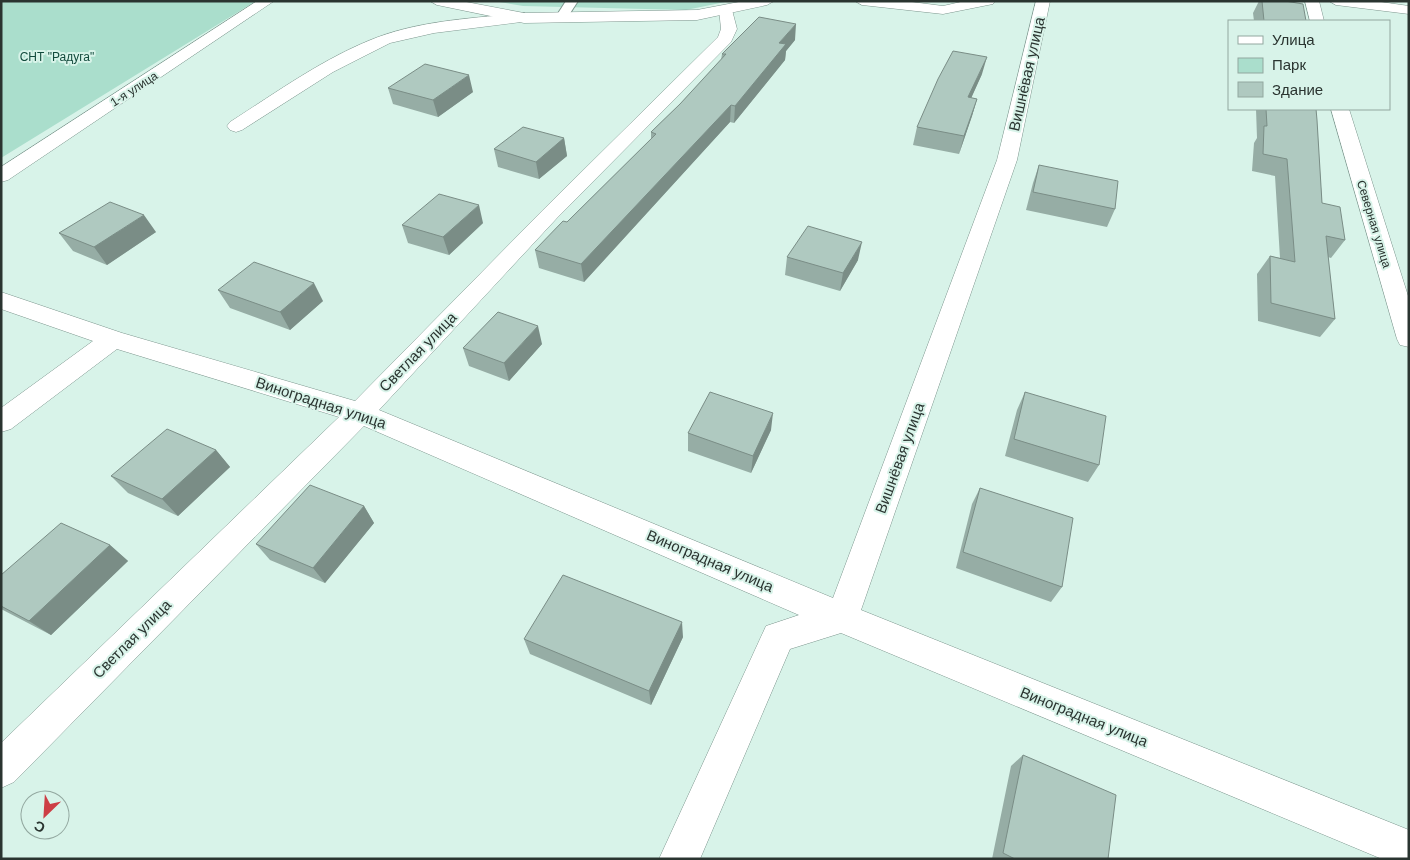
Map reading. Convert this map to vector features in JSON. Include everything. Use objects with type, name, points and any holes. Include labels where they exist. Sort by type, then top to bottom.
[{"type":"street","name":"1-я улица","points":[[1,176],[267,1]]},
{"type":"street","points":[[438,1],[524,18]]},
{"type":"street","points":[[236,126],[345,59],[387,39],[414,32],[524,18],[696,15],[767,1]]},
{"type":"street","points":[[862,1],[943,10],[988,1]]},
{"type":"street","name":"Вишнёвая улица","points":[[842,618],[1007,160],[1044,1]]},
{"type":"street","points":[[1312,1],[1317,20]]},
{"type":"street","points":[[1336,1],[1409,10]]},
{"type":"street","name":"Светлая улица","points":[[1,769],[360,413],[550,214],[725,39],[729,29],[726,10]]},
{"type":"street","name":"Северная улица","points":[[1340,110],[1409,339]]},
{"type":"street","name":"Виноградная улица","points":[[1,300],[113,339],[360,413],[842,618],[1409,850]]},
{"type":"street","points":[[1,422],[113,339]]},
{"type":"street","points":[[679,859],[778,637],[842,618]]},
{"type":"lane","points":[[561,18],[572,1]]},
{"type":"green space","name":"СНТ \"Радуга\"","points":[[1,1],[256,1],[1,158]]},
{"type":"green space","points":[[493,1],[730,1],[686,10],[523,6]]},
{"type":"building","points":[[1262,1],[1285,1],[1303,4],[1306,20],[1264,20]]},
{"type":"building","points":[[759,17],[796,24],[779,43],[786,44],[735,106],[731,105],[581,264],[535,250],[563,221],[567,222],[656,134],[651,132],[680,104],[726,54],[722,54]]},
{"type":"building","points":[[953,51],[987,57],[968,97],[977,99],[964,136],[917,127],[938,79]]},
{"type":"building","points":[[425,64],[469,75],[433,100],[388,88]]},
{"type":"building","points":[[1266,110],[1316,110],[1322,203],[1340,207],[1345,240],[1326,236],[1335,319],[1271,303],[1270,256],[1295,262],[1287,159],[1263,154],[1264,126],[1267,126]]},
{"type":"building","points":[[523,127],[564,138],[536,162],[494,149]]},
{"type":"building","points":[[1039,165],[1118,181],[1115,209],[1033,192]]},
{"type":"building","points":[[439,194],[479,205],[443,237],[402,225]]},
{"type":"building","points":[[110,202],[144,215],[94,247],[59,233]]},
{"type":"building","points":[[808,226],[862,242],[843,273],[787,257]]},
{"type":"building","points":[[254,262],[314,283],[280,312],[218,290]]},
{"type":"building","points":[[498,312],[538,326],[504,363],[463,348]]},
{"type":"building","points":[[710,392],[773,413],[753,456],[688,433]]},
{"type":"building","points":[[1025,392],[1106,416],[1099,465],[1014,439]]},
{"type":"building","points":[[167,429],[216,450],[162,499],[111,476]]},
{"type":"building","points":[[310,485],[364,506],[313,568],[256,544]]},
{"type":"building","points":[[980,488],[1073,518],[1062,587],[963,552]]},
{"type":"building","points":[[61,523],[110,545],[29,621],[1,606],[1,575]]},
{"type":"building","points":[[563,575],[682,622],[649,691],[524,639]]},
{"type":"building","points":[[1023,755],[1116,795],[1108,859],[1015,859],[1003,853]]}]
